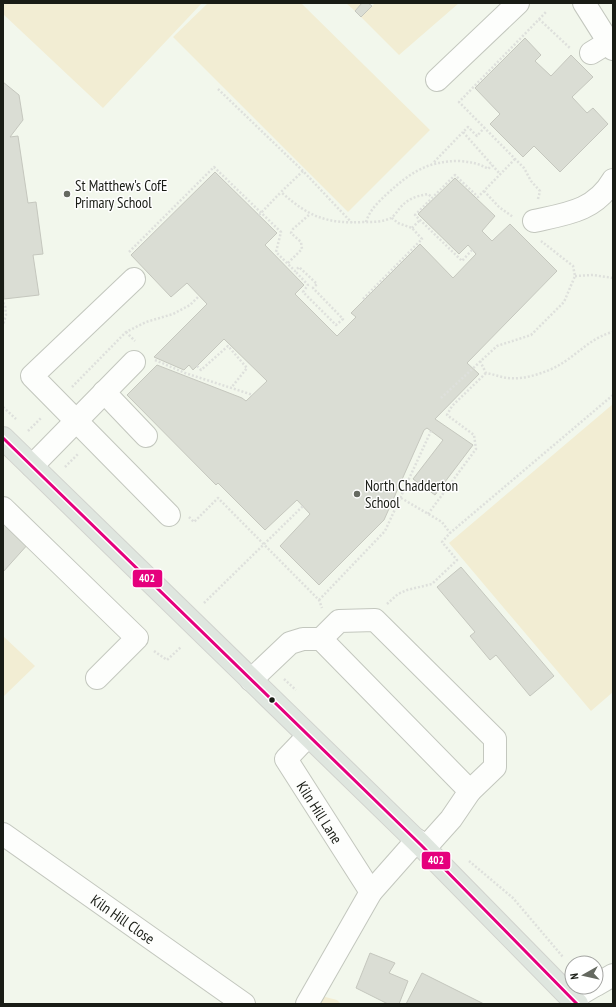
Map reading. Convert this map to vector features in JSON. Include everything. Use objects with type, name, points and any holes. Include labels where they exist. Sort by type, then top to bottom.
[{"type":"main road","points":[[3,438],[308,736],[421,844],[574,1001]]},
{"type":"street","points":[[437,80],[518,3]]},
{"type":"street","points":[[584,3],[604,48]]},
{"type":"street","points":[[529,226],[582,210],[595,201],[613,180]]},
{"type":"street","points":[[134,279],[32,376],[75,421],[178,515]]},
{"type":"street","points":[[32,466],[142,355]]},
{"type":"street","points":[[104,392],[146,436]]},
{"type":"street","points":[[3,508],[138,638],[97,678]]},
{"type":"street","points":[[251,680],[290,644],[303,639],[321,639],[339,621],[375,620],[495,739],[495,766],[470,790],[451,819],[421,844],[370,892],[307,1004]]},
{"type":"street","points":[[321,639],[470,790]]},
{"type":"street","name":"Kiln Hill Lane","points":[[308,736],[286,759],[370,892]]},
{"type":"street","name":"Kiln Hill Close","points":[[3,834],[244,1004]]},
{"type":"street","points":[[604,980],[613,975]]},
{"type":"path","points":[[540,194],[540,191],[530,181],[524,168],[516,158],[459,102],[546,12]]},
{"type":"path","points":[[539,19],[581,59],[604,48]]},
{"type":"path","points":[[218,89],[303,171],[353,223]]},
{"type":"path","points":[[366,222],[368,215],[406,177],[434,163],[468,127],[478,136],[485,127]]},
{"type":"path","points":[[463,132],[500,174]]},
{"type":"path","points":[[472,250],[462,261],[415,215],[456,175],[478,197],[516,158]]},
{"type":"path","points":[[434,163],[468,162],[482,164],[488,168],[492,165]]},
{"type":"path","points":[[129,252],[214,167],[281,232],[276,252],[308,285],[302,292],[336,326],[343,319],[313,288],[317,284],[299,267],[295,270]]},
{"type":"path","points":[[259,215],[303,171]]},
{"type":"path","points":[[441,398],[497,346],[531,335],[564,302],[575,276],[573,266],[529,226],[499,207],[484,191]]},
{"type":"path","points":[[281,192],[299,209],[310,214],[325,219],[353,223],[380,222],[392,218],[405,202],[418,195],[428,194],[432,197]]},
{"type":"path","points":[[288,263],[302,249],[301,242],[291,233],[293,229],[310,214]]},
{"type":"path","points":[[363,299],[422,238],[412,228],[398,223],[392,218]]},
{"type":"path","points":[[412,228],[420,220]]},
{"type":"path","points":[[575,276],[593,275],[613,278]]},
{"type":"path","points":[[3,303],[5,304],[6,316],[3,325]]},
{"type":"path","points":[[126,332],[142,355],[185,373],[252,395]]},
{"type":"path","points":[[486,373],[508,378],[535,375],[561,364],[583,346],[605,334],[613,332]]},
{"type":"path","points":[[197,366],[201,370],[228,346],[247,368],[231,388]]},
{"type":"path","points":[[480,361],[486,373]]},
{"type":"path","points":[[428,514],[476,449],[474,435],[447,415],[452,406],[486,373]]},
{"type":"path","points":[[383,607],[398,594],[407,590],[432,584],[457,560],[442,542],[450,533],[613,395]]},
{"type":"path","points":[[28,431],[43,416]]},
{"type":"path","points":[[319,600],[385,531],[431,431]]},
{"type":"path","points":[[65,467],[85,448]]},
{"type":"path","points":[[178,515],[194,522],[218,498],[319,600],[324,614]]},
{"type":"path","points":[[401,498],[442,522],[450,533]]},
{"type":"path","points":[[203,604],[303,506]]},
{"type":"path","points":[[322,609],[328,608]]},
{"type":"path","points":[[156,653],[167,660],[181,647]]},
{"type":"shaded area","points":[[3,3],[202,3],[103,108],[3,14]]},
{"type":"shaded area","points":[[208,3],[301,3],[430,130],[348,212],[173,37]]},
{"type":"shaded area","points":[[346,3],[362,3],[355,11]]},
{"type":"shaded area","points":[[375,3],[459,3],[399,55],[361,17]]},
{"type":"shaded area","points":[[613,404],[613,692],[591,711],[449,543]]},
{"type":"shaded area","points":[[3,636],[35,666],[3,697]]},
{"type":"shaded area","points":[[302,991],[337,1000],[341,1004],[295,1004]]},
{"type":"building","points":[[362,3],[368,3],[372,6],[361,17],[355,11]]},
{"type":"building","points":[[525,38],[541,55],[535,61],[551,76],[571,55],[593,77],[572,97],[587,113],[593,108],[608,124],[560,172],[534,146],[523,157],[490,124],[500,114],[475,88]]},
{"type":"building","points":[[3,82],[19,95],[23,120],[10,137],[18,136],[28,203],[36,202],[43,254],[33,255],[39,295],[4,299]]},
{"type":"building","points":[[215,172],[277,233],[265,245],[304,285],[295,294],[337,336],[356,317],[351,313],[420,244],[453,278],[476,254],[468,245],[459,254],[418,214],[455,178],[495,216],[482,231],[492,241],[510,224],[557,271],[467,363],[479,374],[435,419],[473,445],[435,495],[413,479],[443,440],[427,428],[424,430],[384,520],[319,585],[280,546],[310,514],[297,500],[265,530],[218,483],[216,485],[127,395],[157,365],[242,398],[246,401],[267,381],[224,339],[193,370],[189,365],[184,370],[154,357],[207,304],[187,283],[171,297],[131,255]]},
{"type":"building","points":[[3,519],[29,543],[3,572]]},
{"type":"building","points":[[461,567],[554,676],[530,696],[496,655],[490,660],[470,636],[475,632],[437,587]]},
{"type":"building","points":[[370,953],[395,963],[389,973],[408,981],[399,1004],[388,1004],[356,988]]},
{"type":"building","points":[[422,973],[484,1004],[406,1004]]},
{"type":"transit line","name":"402","points":[[3,438],[421,845],[577,1004]]},
{"type":"place","name":"St Matthew's CofE Primary School","points":[[67,194]]},
{"type":"place","name":"North Chadderton School","points":[[357,494]]}]
